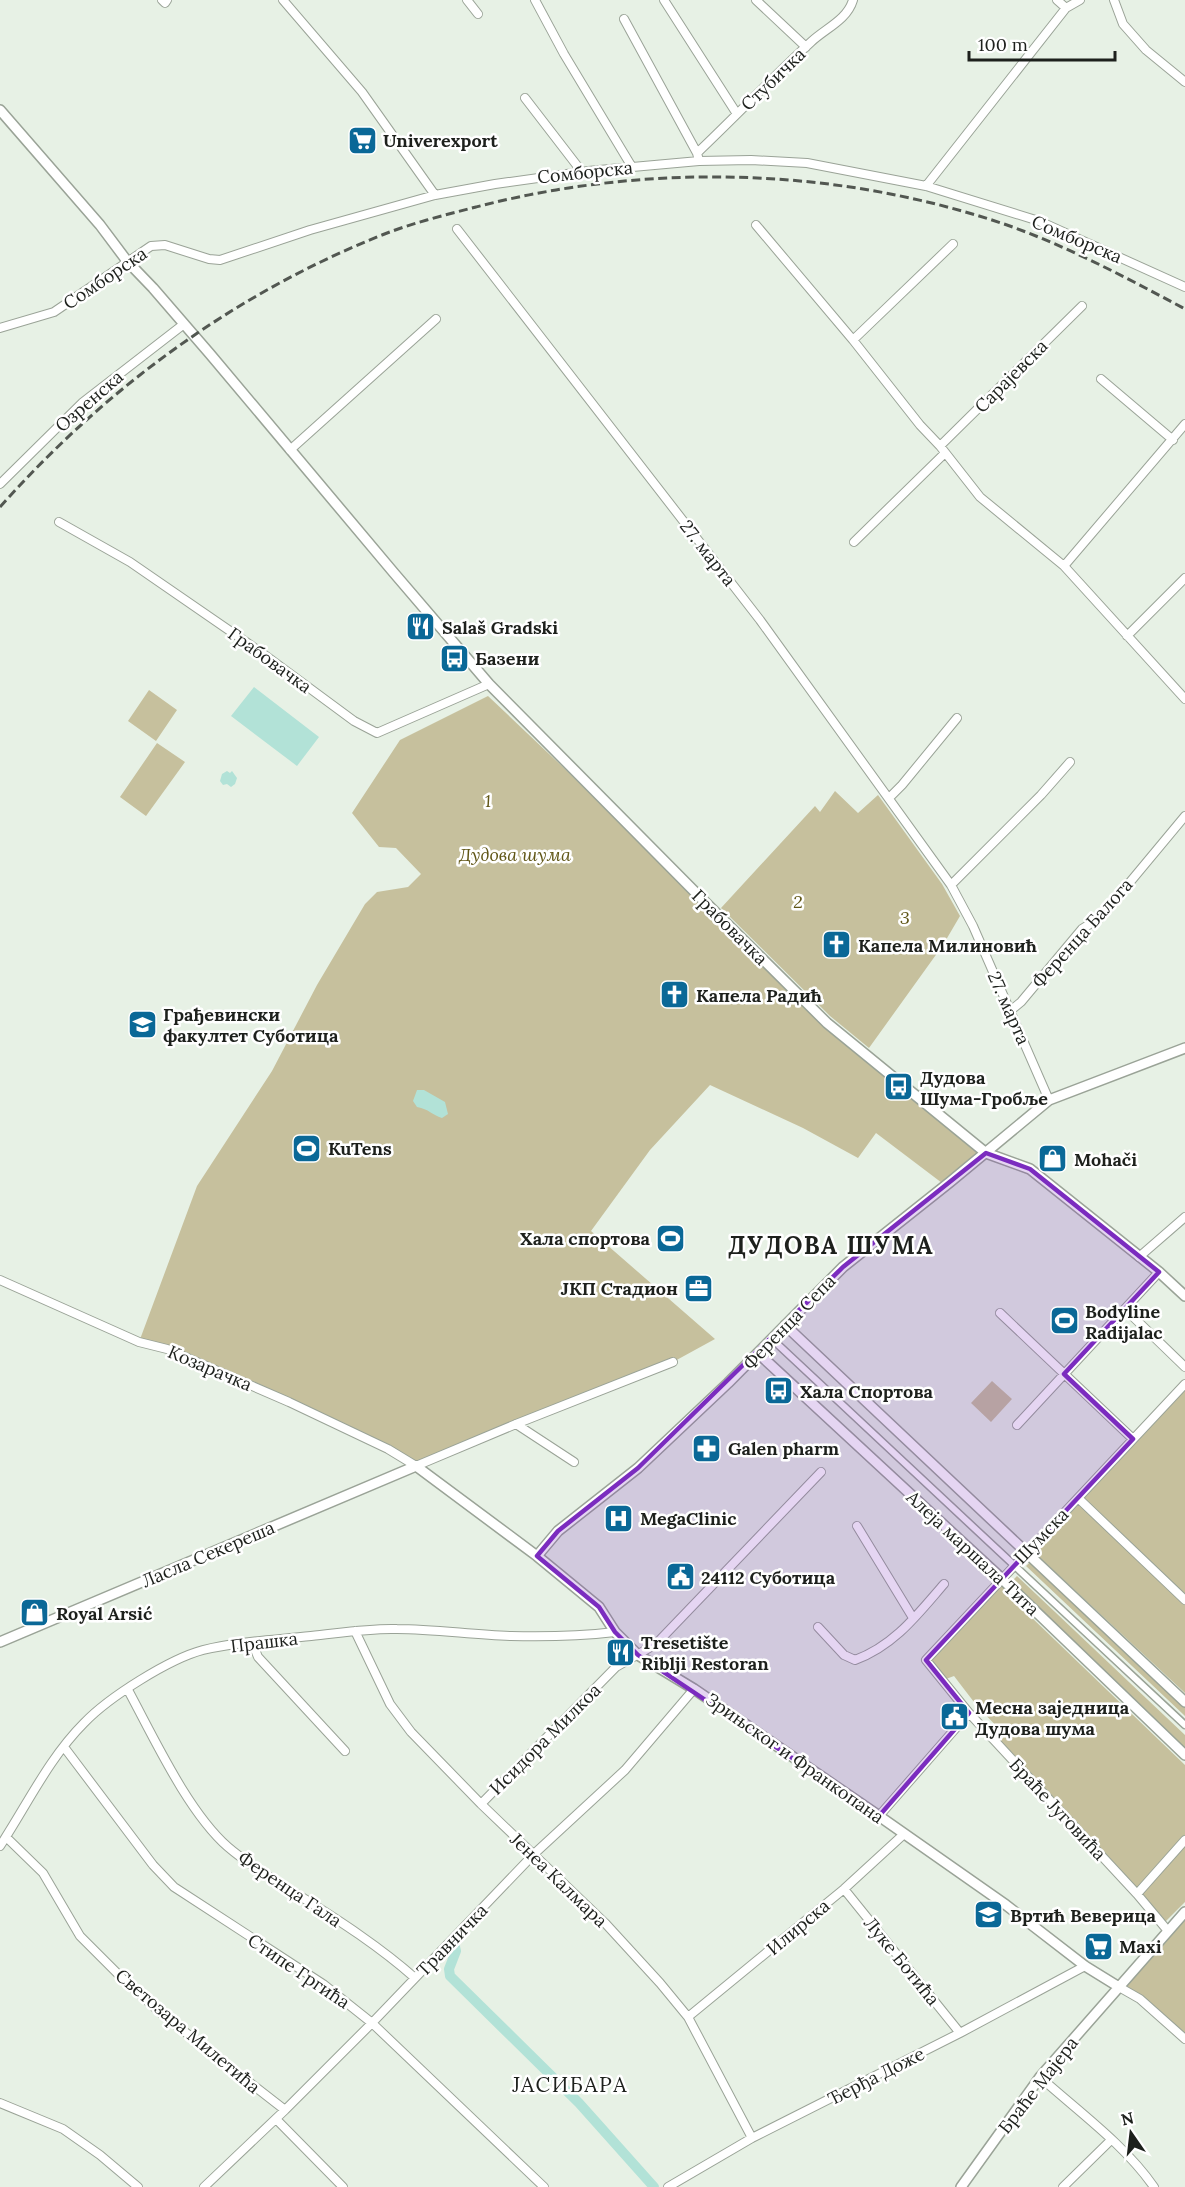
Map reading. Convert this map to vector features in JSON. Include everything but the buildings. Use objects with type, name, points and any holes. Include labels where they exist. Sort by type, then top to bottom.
[{"type":"street","points":[[162,0],[165,3],[167,0]]},
{"type":"street","points":[[283,0],[362,92],[435,195]]},
{"type":"street","points":[[467,0],[478,14]]},
{"type":"street","points":[[535,0],[564,54],[632,167]]},
{"type":"street","points":[[664,0],[737,114]]},
{"type":"street","points":[[756,0],[806,47]]},
{"type":"street","name":"Стубичка","points":[[698,157],[737,114],[806,47],[850,9],[853,0]]},
{"type":"street","points":[[1057,0],[1066,8]]},
{"type":"street","points":[[926,186],[1066,8],[1080,0]]},
{"type":"street","points":[[1114,0],[1123,24],[1146,50],[1185,82]]},
{"type":"street","points":[[624,19],[698,157]]},
{"type":"street","points":[[525,98],[582,172]]},
{"type":"street","name":"Грабовачка","points":[[0,110],[489,684],[690,887],[828,1023],[986,1153],[1030,1169],[1159,1272],[1185,1296]]},
{"type":"street","name":"Сомборска","points":[[0,328],[54,312],[147,248],[161,244],[209,259],[225,259],[310,230],[435,195],[495,184],[698,157],[807,163],[926,186],[1039,221],[1185,288]]},
{"type":"street","points":[[756,225],[854,340],[980,497],[1064,566],[1185,699]]},
{"type":"street","name":"27. марта","points":[[457,228],[760,620],[951,885],[973,926],[1049,1100]]},
{"type":"street","points":[[854,340],[953,244]]},
{"type":"street","name":"Сарајевска","points":[[940,446],[1082,306]]},
{"type":"street","points":[[290,450],[436,319]]},
{"type":"street","name":"Озренска","points":[[0,484],[82,403],[184,324]]},
{"type":"street","points":[[1101,379],[1173,440]]},
{"type":"street","points":[[1064,566],[1185,424]]},
{"type":"street","points":[[854,542],[944,454]]},
{"type":"street","name":"Грабовачка","points":[[59,522],[130,562],[354,720],[377,733],[489,684]]},
{"type":"street","points":[[1127,636],[1185,578]]},
{"type":"street","points":[[888,798],[902,785],[957,718]]},
{"type":"street","points":[[951,885],[1041,795],[1070,762]]},
{"type":"street","name":"Ференца Балога","points":[[1010,1011],[1021,1002],[1082,929],[1101,917],[1185,816]]},
{"type":"street","name":"Ференца Сепа","points":[[537,1556],[558,1531],[638,1468],[759,1354],[843,1267],[1049,1100],[1185,1048]]},
{"type":"street","points":[[1139,1257],[1185,1217]]},
{"type":"street","points":[[1017,1425],[1159,1272]]},
{"type":"street","name":"Козарачка","points":[[0,1280],[139,1342],[167,1349],[289,1402],[388,1449],[416,1466]]},
{"type":"street","points":[[1125,1309],[1185,1367]]},
{"type":"street","points":[[1000,1313],[1132,1439]]},
{"type":"street","name":"Алеја маршала Тита","points":[[785,1325],[1185,1702]]},
{"type":"street","name":"Алеја маршала Тита","points":[[772,1339],[1185,1725]]},
{"type":"street","name":"Алеја маршала Тита","points":[[759,1354],[1001,1578],[1185,1755]]},
{"type":"street","points":[[416,1466],[673,1362]]},
{"type":"street","name":"Шумска","points":[[926,1660],[1185,1384]]},
{"type":"street","points":[[516,1424],[574,1462]]},
{"type":"street","name":"Зрињског и Франкопана","points":[[416,1466],[537,1556],[599,1607],[615,1632],[638,1655],[694,1689],[879,1816],[1006,1905],[1085,1966],[1140,1999],[1185,2039]]},
{"type":"street","name":"Ласла Секереша","points":[[0,1642],[416,1466]]},
{"type":"street","name":"Исидора Милкоа","points":[[481,1804],[616,1667],[656,1644],[821,1472]]},
{"type":"street","points":[[1078,1498],[1185,1600]]},
{"type":"street","points":[[857,1526],[913,1618]]},
{"type":"street","points":[[818,1627],[844,1655],[855,1660],[867,1656],[889,1642],[944,1584]]},
{"type":"street","name":"Прашка","points":[[0,1846],[47,1771],[82,1724],[101,1707],[175,1660],[203,1650],[252,1642],[394,1629],[459,1631],[508,1636],[567,1636],[615,1632]]},
{"type":"street","name":"Јенеа Калмара","points":[[355,1631],[390,1704],[411,1732],[481,1804],[605,1923],[688,2017],[752,2138]]},
{"type":"street","points":[[252,1642],[258,1657],[345,1751]]},
{"type":"street","name":"Браће Југовића","points":[[926,1660],[969,1713],[1168,1930]]},
{"type":"street","name":"Травничка","points":[[204,2187],[372,2023],[534,1854],[626,1770],[694,1689]]},
{"type":"street","name":"Ференца Гала","points":[[128,1690],[186,1793],[228,1847],[255,1868],[334,1917],[415,1978]]},
{"type":"street","points":[[879,1816],[969,1713]]},
{"type":"street","name":"Стипе Гргића","points":[[64,1747],[153,1865],[174,1887],[322,1984],[372,2023],[544,2187]]},
{"type":"street","name":"Илирска","points":[[688,2017],[844,1889],[904,1834]]},
{"type":"street","name":"Светозара Милетића","points":[[6,1837],[43,1873],[80,1936],[125,1981],[162,2014],[285,2110]]},
{"type":"street","points":[[1137,1894],[1185,1840]]},
{"type":"street","name":"Луке Ботића","points":[[844,1889],[960,2033]]},
{"type":"street","name":"Браће Мајера","points":[[961,2187],[1040,2077],[1185,1912]]},
{"type":"street","name":"Ђерђа Доже","points":[[668,2187],[752,2138],[960,2033],[1085,1966]]},
{"type":"street","points":[[1040,2077],[1111,2140],[1144,2172],[1154,2187]]},
{"type":"street","points":[[0,2103],[63,2129],[100,2154],[138,2187]]},
{"type":"street","points":[[276,2119],[343,2187]]},
{"type":"street","points":[[1063,2187],[1111,2140]]},
{"type":"highlighted area","points":[[986,1153],[1030,1169],[1159,1272],[1064,1374],[1133,1439],[926,1660],[969,1713],[879,1816],[638,1655],[615,1632],[599,1607],[537,1556],[558,1531],[638,1468],[843,1267]]},
{"type":"green space","points":[[149,690],[177,710],[156,741],[128,721]]},
{"type":"green space","points":[[488,696],[566,770],[823,1026],[979,1152],[946,1186],[876,1133],[858,1158],[803,1128],[710,1085],[650,1150],[591,1231],[715,1339],[673,1362],[416,1466],[388,1449],[167,1349],[139,1342],[197,1186],[272,1071],[317,985],[365,904],[377,892],[408,887],[421,874],[396,848],[379,847],[352,813],[400,740]]},
{"type":"green space","points":[[157,743],[185,762],[146,816],[120,797]]},
{"type":"green space","points":[[835,791],[858,813],[878,795],[942,884],[960,916],[943,945],[869,1048],[830,1016],[721,908],[815,806],[820,812]]},
{"type":"green space","points":[[992,1381],[1012,1399],[991,1422],[971,1403]]},
{"type":"green space","points":[[1185,1388],[1185,1693],[1038,1556],[1033,1557],[1030,1554]]},
{"type":"green space","points":[[1031,1561],[1185,1706],[1185,1716],[1026,1566]]},
{"type":"green space","points":[[1017,1576],[1185,1735],[1185,1749],[1011,1582]]},
{"type":"green space","points":[[1001,1582],[1007,1587],[1005,1592],[1185,1765],[1185,1902],[1165,1922],[1000,1742],[1005,1735],[977,1706],[954,1676],[946,1679],[929,1660]]},
{"type":"green space","points":[[1185,1920],[1185,2033],[1144,1997],[1124,1985]]},
{"type":"water","points":[[254,687],[319,737],[297,766],[231,716]]},
{"type":"water","points":[[227,771],[230,773],[232,771],[237,778],[231,787],[227,784],[223,785],[220,781],[222,774]]},
{"type":"water","points":[[417,1090],[424,1090],[445,1102],[448,1114],[442,1118],[417,1107],[413,1101]]},
{"type":"waterway","points":[[453,1939],[456,1951],[449,1969],[450,1976],[579,2103],[654,2187]]},
{"type":"railway","points":[[0,507],[41,464],[128,384],[175,348],[275,286],[327,259],[393,231],[429,219],[542,192],[608,183],[676,178],[743,177],[810,182],[877,191],[943,206],[1007,225],[1098,264],[1185,309]]},
{"type":"place","name":"Univerexport","points":[[362,140]]},
{"type":"place","name":"Salaš Gradski","points":[[421,627]]},
{"type":"place","name":"Базени","points":[[454,658]]},
{"type":"place","name":"Капела Милиновић","points":[[837,945]]},
{"type":"place","name":"Капела Радић","points":[[675,995]]},
{"type":"place","name":"Грађевински факултет Суботица","points":[[142,1024]]},
{"type":"place","name":"Дудова Шума-Гробље","points":[[899,1087]]},
{"type":"place","name":"KuTens","points":[[307,1148]]},
{"type":"place","name":"Mohači","points":[[1053,1159]]},
{"type":"place","name":"Хала спортова","points":[[671,1238]]},
{"type":"place","name":"ЈКП Стадион","points":[[699,1288]]},
{"type":"place","name":"Bodyline Radijalac","points":[[1064,1321]]},
{"type":"place","name":"Хала Спортова","points":[[779,1391]]},
{"type":"place","name":"Galen pharm","points":[[707,1448]]},
{"type":"place","name":"MegaClinic","points":[[619,1518]]},
{"type":"place","name":"24112 Суботица","points":[[680,1577]]},
{"type":"place","name":"Royal Arsić","points":[[35,1613]]},
{"type":"place","name":"Tresetište Riblji Restoran","points":[[620,1652]]},
{"type":"place","name":"Месна заједница Дудова шума","points":[[954,1717]]},
{"type":"place","name":"Вртић Веверица","points":[[989,1915]]},
{"type":"place","name":"Maxi","points":[[1098,1946]]},
{"type":"district","name":"ДУДОВА ШУМА","points":[[831,1245]]},
{"type":"district","name":"ЈАСИБАРА","points":[[570,2084]]},
{"type":"park label","name":"1","points":[[488,800]]},
{"type":"park label","name":"Дудова шума","points":[[515,854]]},
{"type":"park label","name":"2","points":[[798,901]]},
{"type":"park label","name":"3","points":[[905,917]]}]
